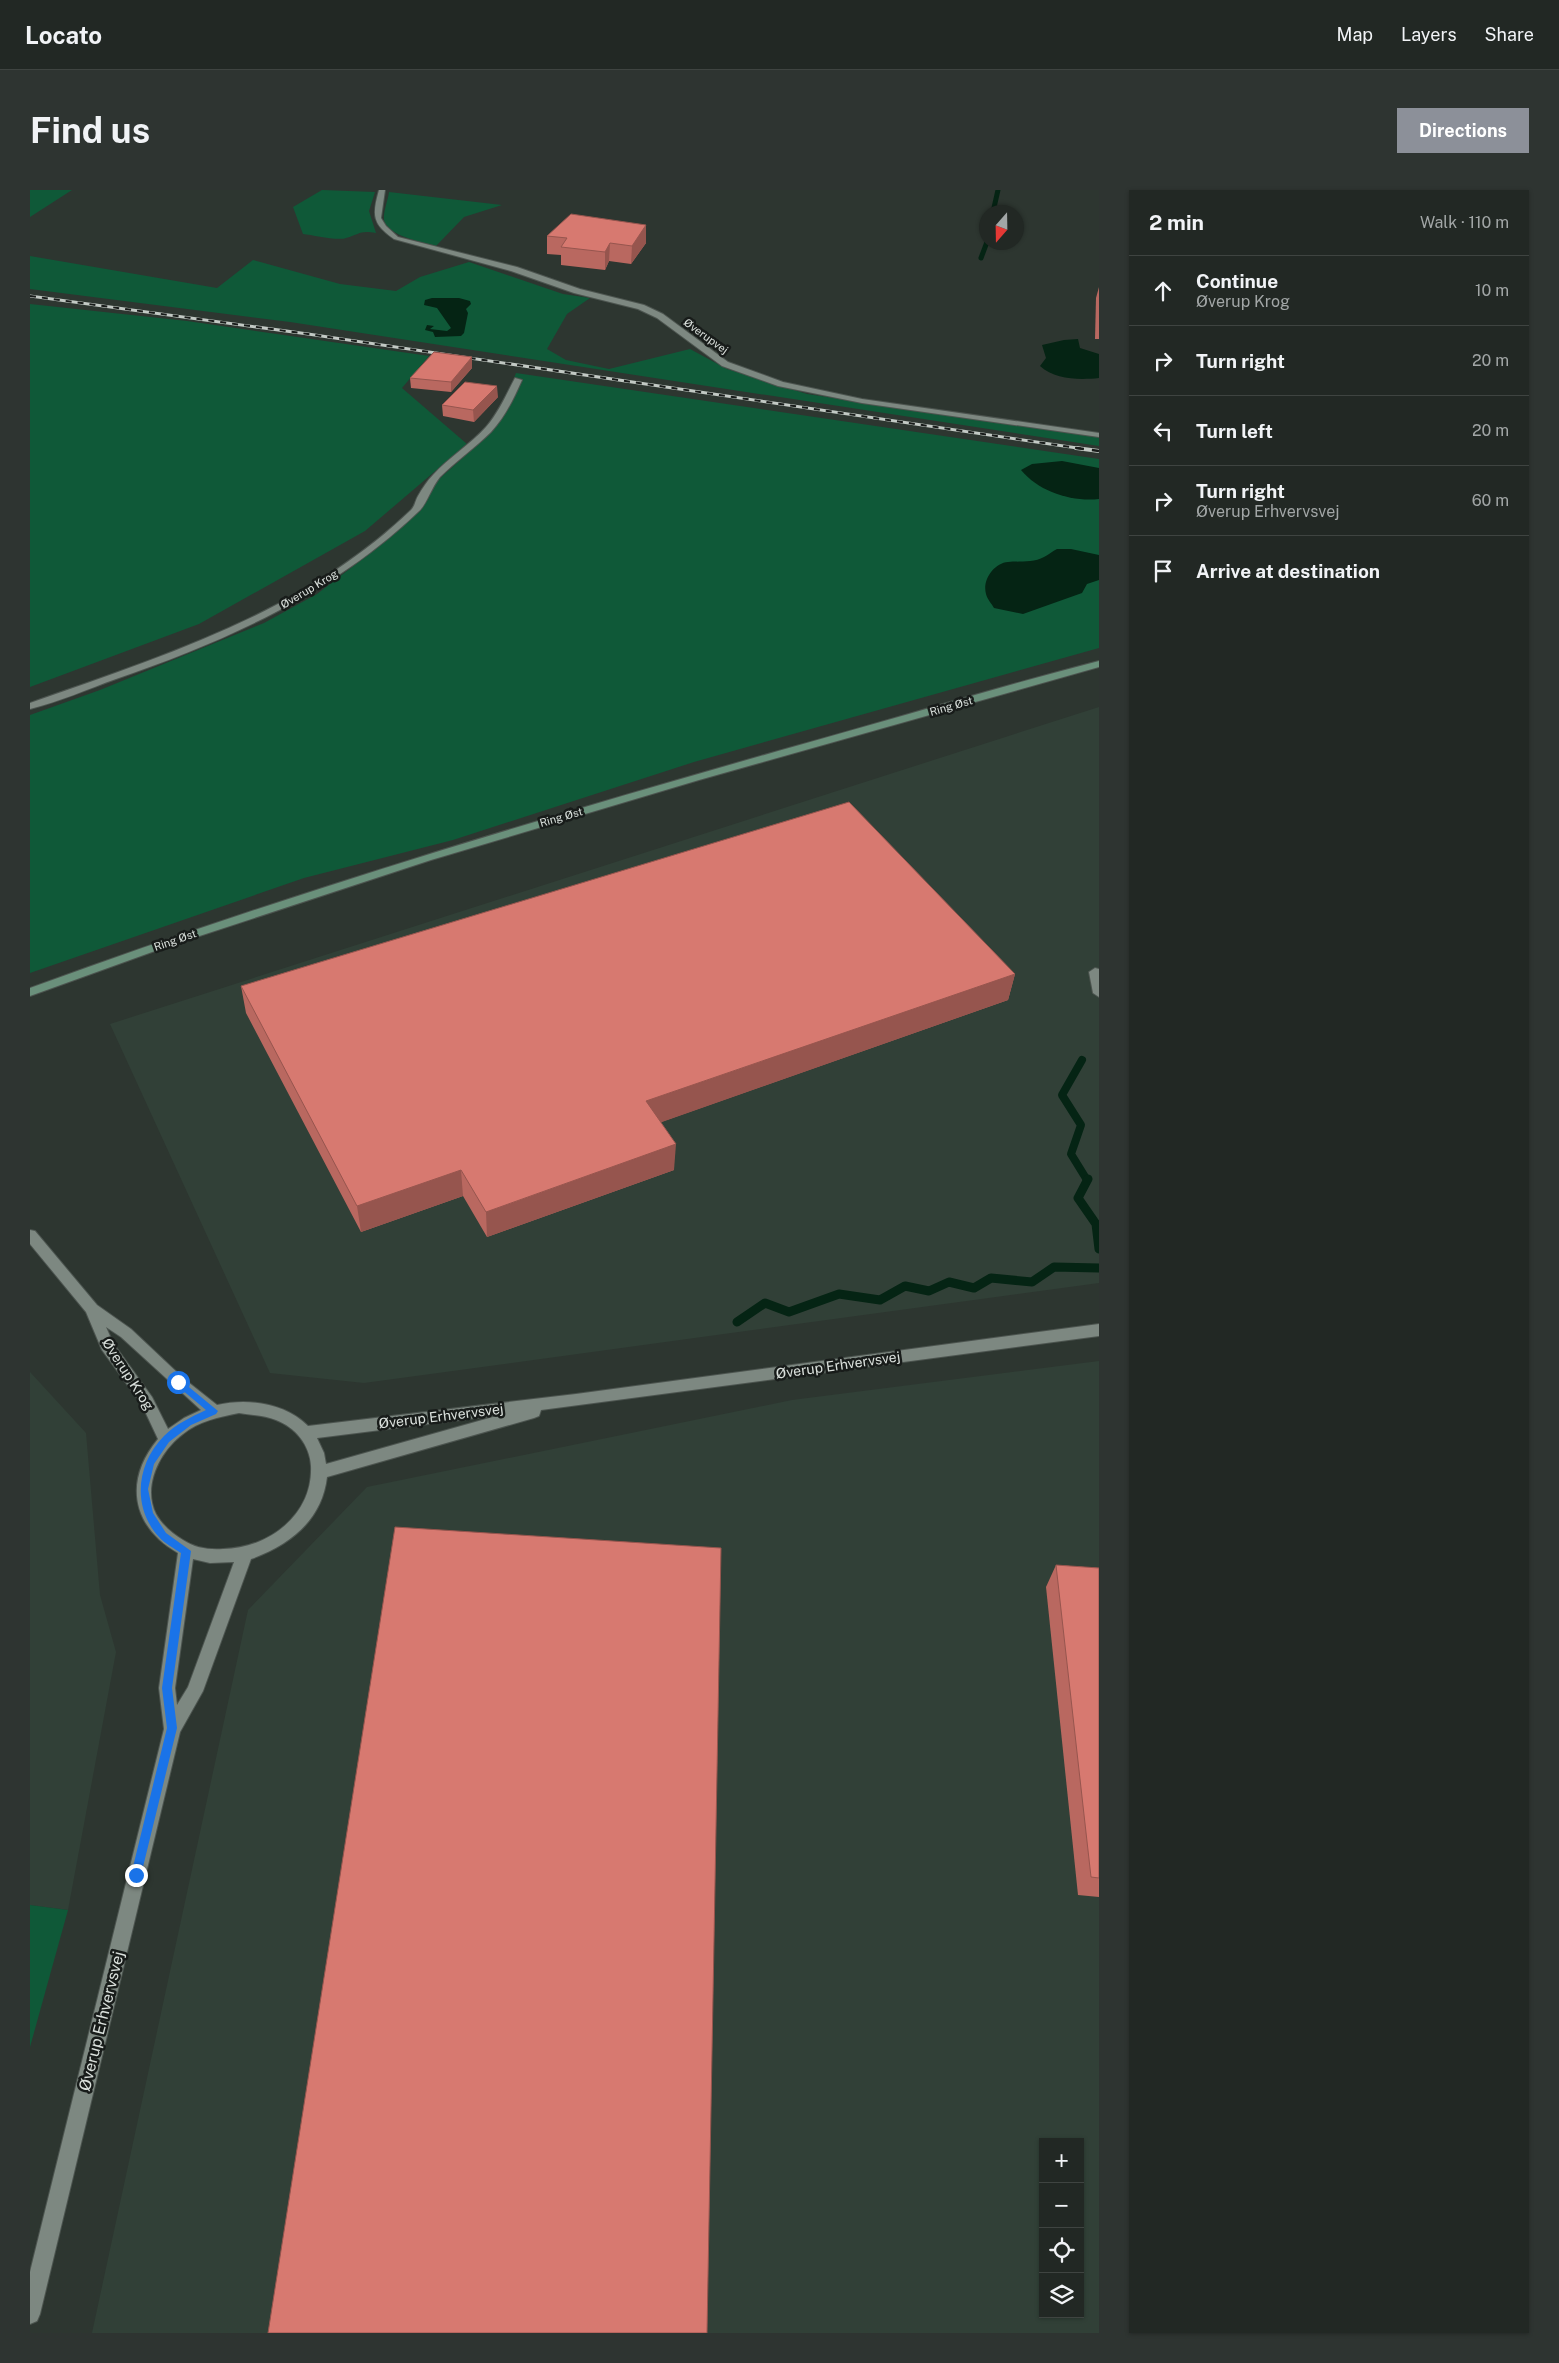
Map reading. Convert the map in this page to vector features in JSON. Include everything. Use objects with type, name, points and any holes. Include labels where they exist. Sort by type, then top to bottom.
[{"type":"main road","name":"Ring Øst","points":[[30,992],[309,894],[477,841],[1099,664]]},
{"type":"street","name":"Øverupvej","points":[[382,190],[376,211],[378,222],[384,230],[396,238],[514,269],[577,292],[641,307],[660,316],[725,364],[751,374],[811,392],[862,401],[1099,435]]},
{"type":"street","name":"Øverup Krog","points":[[30,706],[211,640],[266,615],[347,566],[417,509],[421,496],[431,480],[484,434],[499,416],[518,380]]},
{"type":"street","points":[[1095,972],[1099,993]]},
{"type":"street","name":"Øverup Krog","points":[[30,1235],[92,1309],[126,1333],[178,1382],[213,1411]]},
{"type":"street","name":"Øverup Krog","points":[[92,1309],[107,1346],[147,1401],[166,1439]]},
{"type":"street","name":"Øverup Erhvervsvej","points":[[305,1433],[576,1400],[1099,1330]]},
{"type":"street","name":"Øverup Erhvervsvej","points":[[320,1472],[576,1400]]},
{"type":"street","points":[[240,1407],[264,1410],[287,1418],[305,1433],[316,1451],[320,1472],[317,1494],[307,1514],[291,1532],[270,1546],[245,1554],[215,1557],[186,1551],[163,1536],[148,1514],[144,1489],[150,1463],[166,1439],[188,1422],[213,1411],[240,1407]]},
{"type":"street","name":"Øverup Erhvervsvej","points":[[172,1728],[167,1688],[186,1551]]},
{"type":"street","name":"Øverup Erhvervsvej","points":[[30,2314],[172,1728],[195,1691],[245,1554]]},
{"type":"shaded area","points":[[432,298],[459,298],[470,301],[471,304],[466,309],[468,313],[464,333],[461,336],[435,337],[433,332],[425,330],[427,325],[434,326],[430,329],[447,331],[451,328],[437,308],[424,305],[425,300]]},
{"type":"shaded area","points":[[1078,339],[1080,348],[1099,354],[1099,378],[1068,378],[1046,371],[1040,366],[1046,358],[1042,345]]},
{"type":"shaded area","points":[[1062,461],[1099,468],[1099,499],[1078,499],[1046,490],[1028,478],[1021,470],[1032,464]]},
{"type":"shaded area","points":[[1057,549],[1071,549],[1099,555],[1099,580],[1087,584],[1082,593],[1023,614],[994,608],[987,598],[985,589],[990,573],[998,565],[1008,562],[1040,559]]},
{"type":"shaded area","points":[[1099,707],[1099,1283],[364,1383],[270,1373],[110,1024]]},
{"type":"shaded area","points":[[1099,1361],[1099,2333],[92,2333],[248,1610],[367,1487],[792,1400]]},
{"type":"shaded area","points":[[30,1372],[86,1433],[100,1595],[116,1652],[68,1910],[30,1905]]},
{"type":"green space","points":[[30,190],[72,190],[30,217]]},
{"type":"green space","points":[[322,190],[375,192],[369,211],[376,233],[363,232],[342,239],[303,234],[293,207]]},
{"type":"green space","points":[[389,192],[502,205],[464,217],[436,246],[406,238],[387,226],[384,217]]},
{"type":"green space","points":[[30,256],[217,288],[253,260],[340,284],[396,291],[420,277],[469,262],[563,294],[590,298],[567,314],[547,349],[566,360],[609,369],[690,349],[727,369],[807,394],[1099,437],[1099,446],[290,322],[30,289]]},
{"type":"green space","points":[[30,304],[187,321],[429,356],[402,388],[467,444],[365,531],[199,624],[30,687]]},
{"type":"green space","points":[[516,373],[1099,459],[1099,648],[694,762],[453,840],[304,878],[30,973],[30,715],[100,690],[264,623],[317,594],[369,554],[421,510],[426,497],[438,480],[487,436],[504,416],[522,379],[514,378]]},
{"type":"green space","points":[[30,1905],[68,1910],[30,2047]]},
{"type":"building","points":[[571,214],[646,225],[632,246],[610,243],[605,252],[561,247],[567,238],[547,236]]},
{"type":"building","points":[[434,352],[472,357],[451,382],[410,378]]},
{"type":"building","points":[[465,382],[497,386],[473,410],[442,405]]},
{"type":"building","points":[[849,802],[1015,974],[646,1101],[676,1144],[486,1212],[461,1170],[357,1206],[241,986]]},
{"type":"building","points":[[395,1527],[721,1548],[707,2333],[268,2333]]},
{"type":"building","points":[[1056,1565],[1099,1568],[1099,1878],[1091,1877]]},
{"type":"waterway","points":[[995,205],[998,190]]},
{"type":"waterway","points":[[981,258],[984,250]]},
{"type":"waterway","points":[[1082,1060],[1062,1095],[1081,1125],[1071,1154],[1087,1180]]},
{"type":"waterway","points":[[1088,1179],[1078,1198],[1096,1224],[1099,1249]]},
{"type":"waterway","points":[[737,1322],[765,1303],[789,1312],[839,1294],[880,1300],[905,1286],[929,1291],[949,1282],[974,1288],[991,1278],[1032,1282],[1054,1267],[1099,1268]]},
{"type":"railway","points":[[30,296],[308,334],[1084,449]]},
{"type":"railway","points":[[1076,448],[1099,451]]},
{"type":"route","points":[[136,1875],[172,1728],[167,1688],[186,1551],[163,1536],[148,1514],[144,1489],[150,1463],[166,1439],[188,1422],[213,1411],[178,1382]]}]
